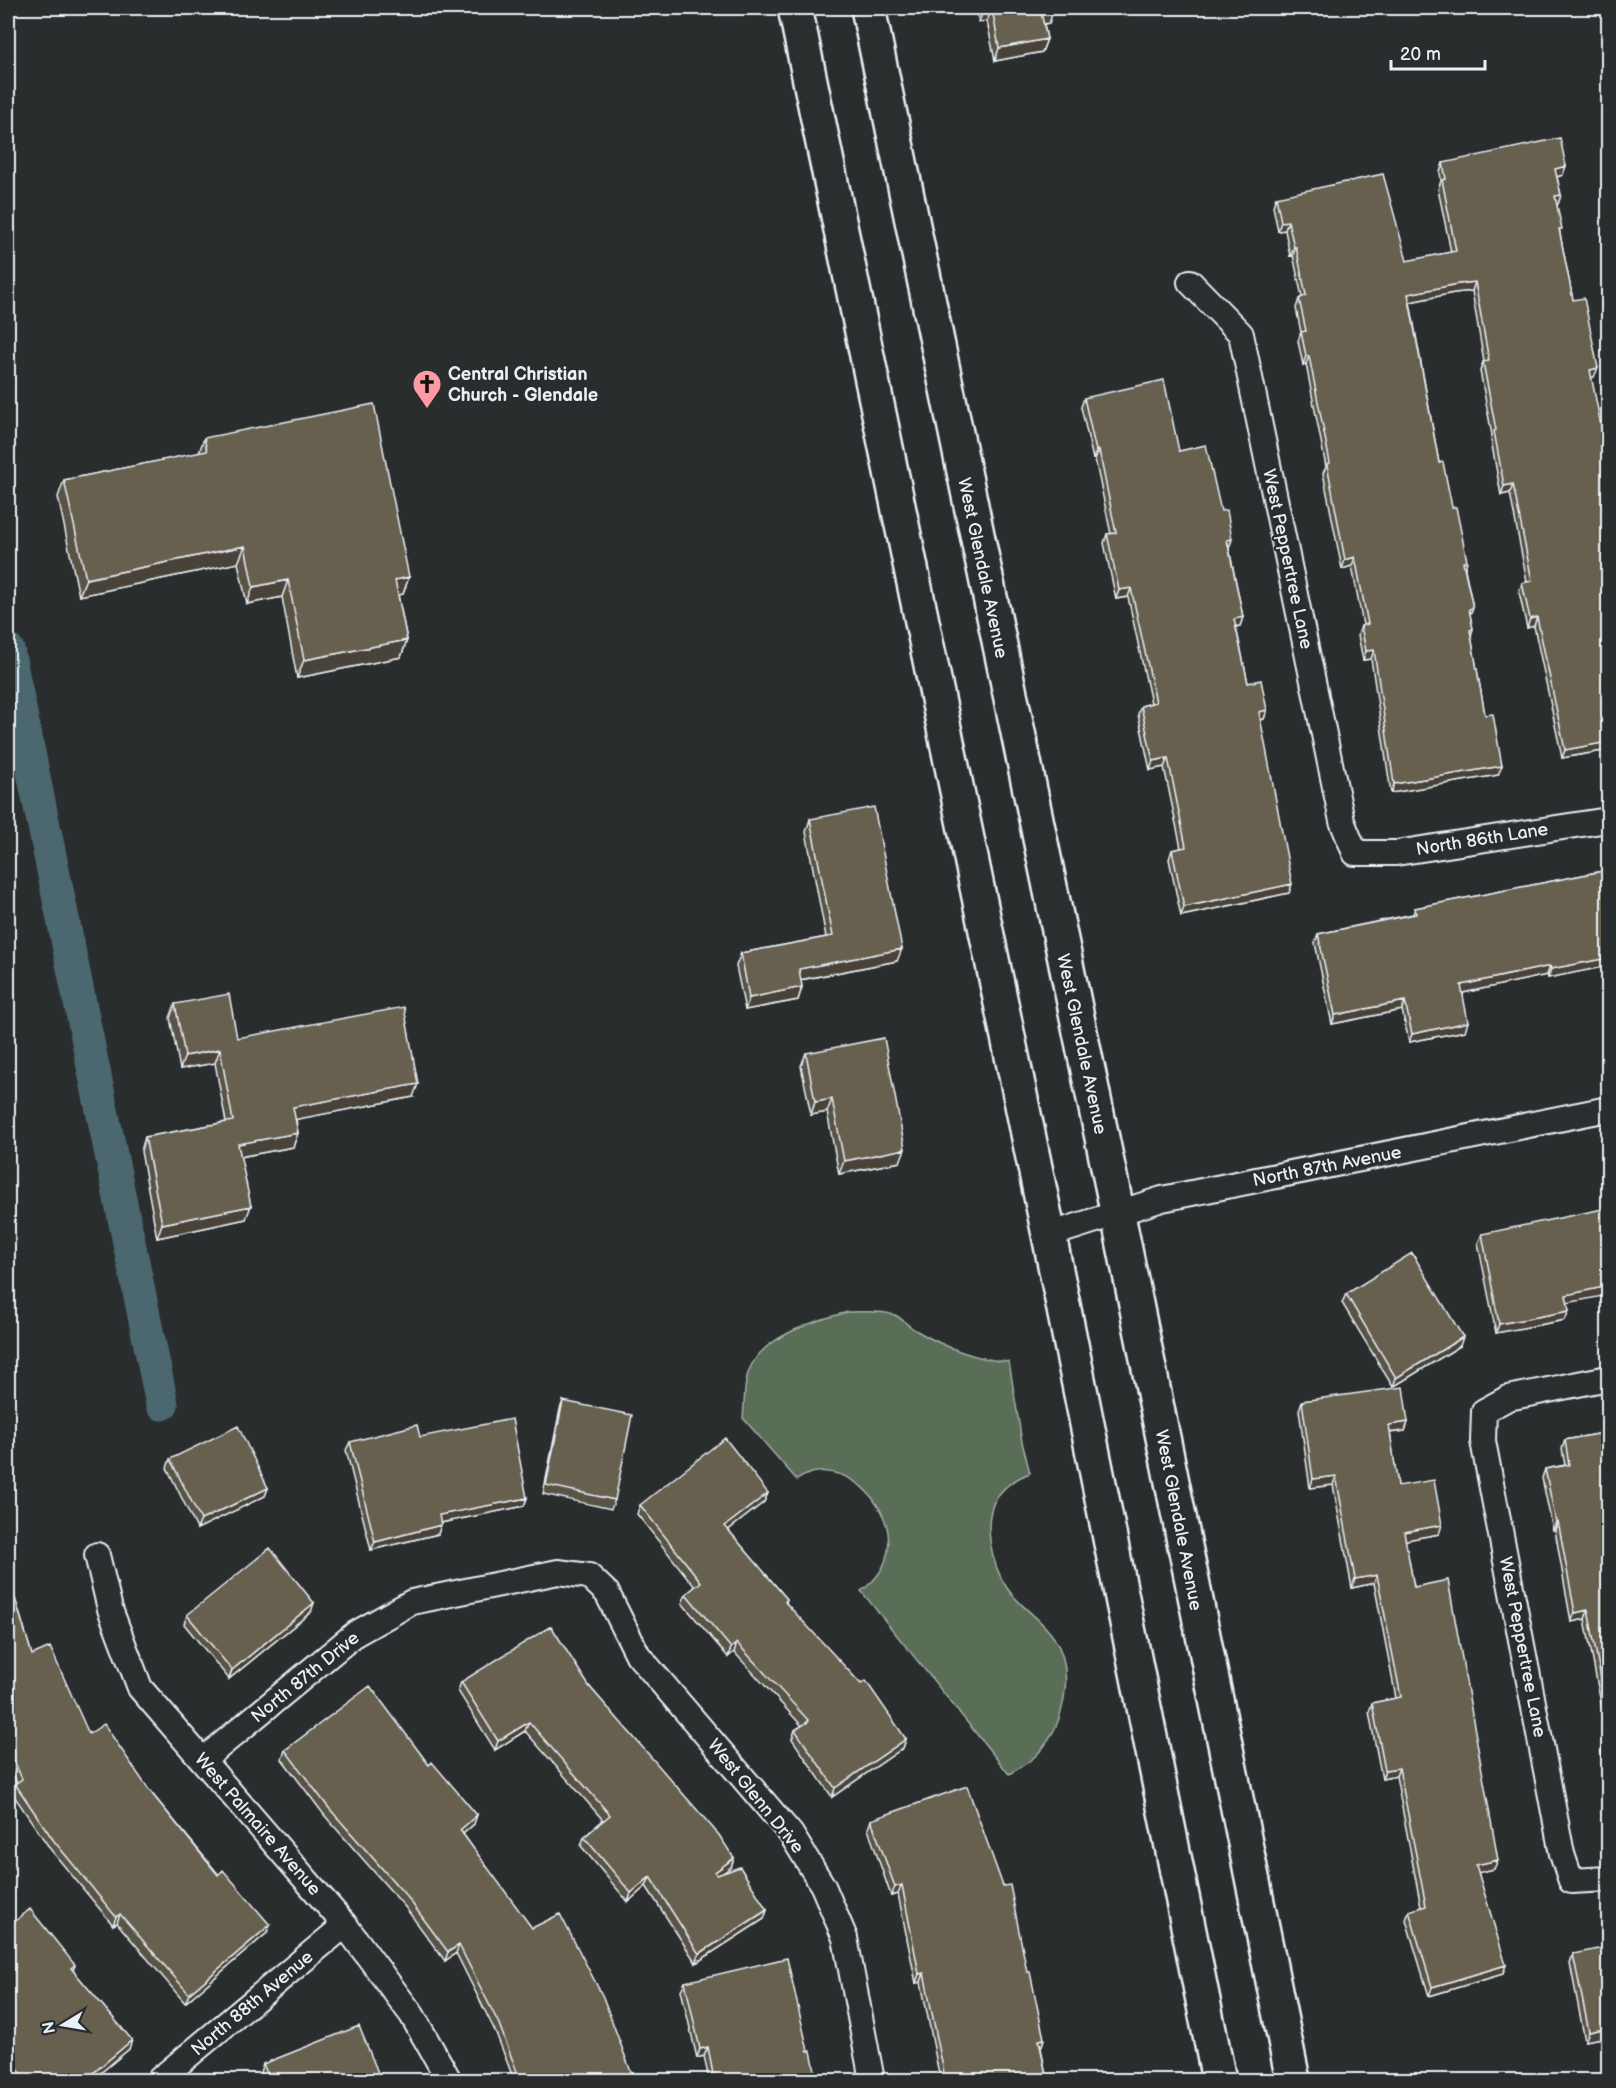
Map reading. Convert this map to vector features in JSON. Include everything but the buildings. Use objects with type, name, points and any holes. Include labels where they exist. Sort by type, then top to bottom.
[{"type":"main road","points":[[795,8],[1049,1235],[1219,2080]]},
{"type":"main road","name":"West Glendale Avenue","points":[[868,8],[1118,1215],[1293,2080]]},
{"type":"street","name":"West Peppertree Lane","points":[[1190,282],[1241,334],[1342,821],[1356,854]]},
{"type":"street","name":"North 86th Lane","points":[[1356,854],[1396,853],[1608,819]]},
{"type":"street","name":"North 87th Avenue","points":[[1049,1235],[1118,1215],[1162,1199],[1608,1109]]},
{"type":"street","name":"West Peppertree Lane","points":[[1608,1378],[1508,1398],[1484,1411],[1485,1452],[1562,1854],[1571,1881],[1608,1879]]},
{"type":"street","name":"West Palmaire Avenue","points":[[97,1555],[113,1619],[140,1688],[345,1925],[412,2014],[449,2080]]},
{"type":"street","name":"North 87th Drive","points":[[203,1760],[355,1634],[412,1602],[558,1572],[590,1576]]},
{"type":"street","name":"West Glenn Drive","points":[[590,1576],[607,1593],[638,1655],[791,1834],[823,1886],[845,1938],[872,2080]]},
{"type":"street","name":"North 88th Avenue","points":[[159,2080],[345,1925]]},
{"type":"green space","points":[[848,1312],[889,1313],[927,1337],[950,1347],[973,1356],[1009,1362],[1022,1442],[1030,1473],[1012,1482],[997,1497],[990,1518],[990,1543],[997,1568],[1007,1588],[1054,1638],[1064,1665],[1065,1680],[1061,1710],[1050,1738],[1035,1757],[1009,1774],[861,1591],[881,1570],[888,1547],[886,1524],[876,1502],[859,1485],[839,1474],[818,1472],[797,1480],[743,1418],[747,1377],[752,1364],[760,1354],[795,1330]]},
{"type":"waterway","points":[[8,650],[162,1404]]},
{"type":"place","name":"Central Christian Church - Glendale","points":[[427,410]]}]
